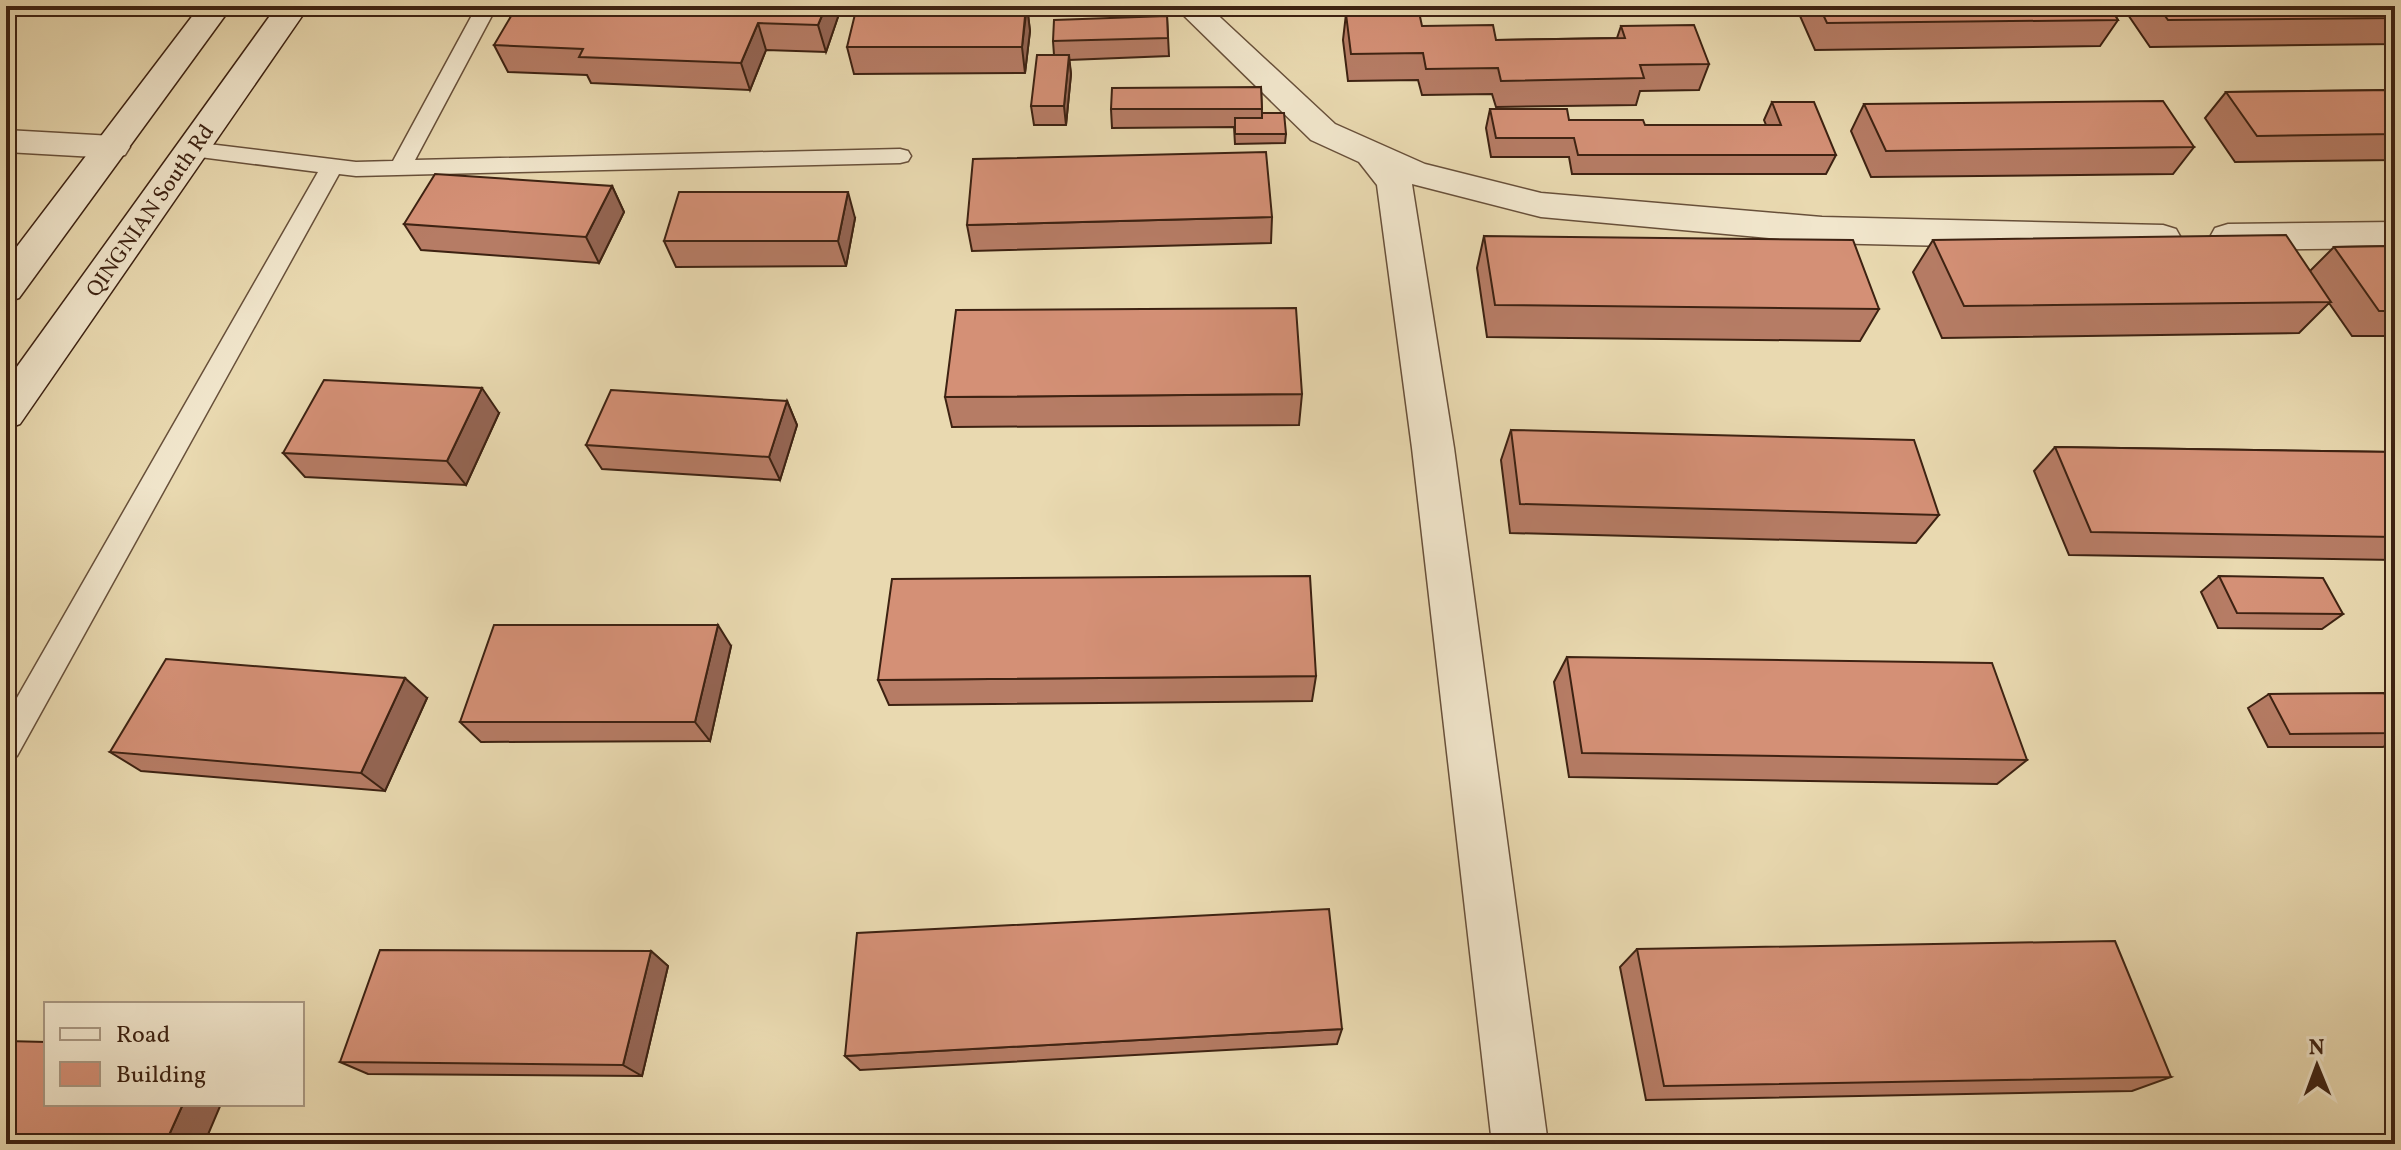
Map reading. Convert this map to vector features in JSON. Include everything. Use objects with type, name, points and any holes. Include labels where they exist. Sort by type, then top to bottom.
[{"type":"street","points":[[6,288],[216,6]]},
{"type":"street","name":"QINGNIAN South Rd","points":[[6,413],[293,6]]},
{"type":"street","points":[[1190,6],[1323,132],[1414,173],[1541,205],[1822,230],[2114,238],[2395,235]]},
{"type":"street","points":[[6,141],[113,147]]},
{"type":"street","points":[[1371,153],[1394,183],[1433,448],[1520,1144]]},
{"type":"lane","points":[[400,168],[487,6]]},
{"type":"lane","points":[[192,149],[332,166],[400,168],[900,156]]},
{"type":"lane","points":[[6,746],[332,166]]},
{"type":"building","points":[[517,6],[826,6],[818,25],[758,23],[741,63],[579,57],[583,49],[494,45]]},
{"type":"building","points":[[857,6],[1026,6],[1022,47],[847,47]]},
{"type":"building","points":[[1819,6],[2109,6],[2118,20],[1827,23]]},
{"type":"building","points":[[2158,6],[2395,6],[2395,18],[2168,20]]},
{"type":"building","points":[[1419,12],[1422,26],[1493,25],[1496,40],[1625,38],[1621,26],[1694,25],[1709,64],[1640,65],[1644,78],[1501,81],[1498,68],[1426,69],[1423,53],[1351,54],[1346,14]]},
{"type":"building","points":[[1167,16],[1168,38],[1053,41],[1054,20]]},
{"type":"building","points":[[1037,55],[1069,55],[1064,106],[1031,106]]},
{"type":"building","points":[[1261,87],[1262,109],[1111,109],[1112,88]]},
{"type":"building","points":[[2395,90],[2395,134],[2257,136],[2226,92]]},
{"type":"building","points":[[2163,101],[2194,147],[1886,151],[1864,104]]},
{"type":"building","points":[[1772,102],[1814,102],[1836,155],[1578,155],[1574,138],[1496,138],[1490,109],[1567,109],[1569,120],[1643,120],[1645,125],[1781,125]]},
{"type":"building","points":[[1262,113],[1284,113],[1286,134],[1235,134],[1235,118],[1262,118]]},
{"type":"building","points":[[1266,152],[1272,217],[967,225],[973,159]]},
{"type":"building","points":[[435,174],[612,186],[586,237],[404,224]]},
{"type":"building","points":[[679,192],[848,192],[838,241],[664,241]]},
{"type":"building","points":[[2286,235],[2331,302],[1964,306],[1933,240]]},
{"type":"building","points":[[1484,236],[1853,240],[1879,309],[1495,305]]},
{"type":"building","points":[[2395,246],[2395,311],[2379,311],[2334,247]]},
{"type":"building","points":[[1296,308],[1302,394],[945,397],[956,310]]},
{"type":"building","points":[[324,380],[482,388],[447,461],[283,453]]},
{"type":"building","points":[[611,390],[787,401],[769,457],[586,445]]},
{"type":"building","points":[[1511,430],[1914,440],[1939,515],[1520,504]]},
{"type":"building","points":[[2055,447],[2395,452],[2395,537],[2091,532]]},
{"type":"building","points":[[1310,576],[1316,676],[878,680],[892,579]]},
{"type":"building","points":[[2219,576],[2323,578],[2343,614],[2237,613]]},
{"type":"building","points":[[494,625],[718,625],[695,722],[460,722]]},
{"type":"building","points":[[1567,657],[1992,663],[2027,760],[1582,753]]},
{"type":"building","points":[[166,659],[405,678],[361,773],[110,752]]},
{"type":"building","points":[[2384,693],[2395,713],[2395,733],[2290,734],[2269,694]]},
{"type":"building","points":[[1329,909],[1342,1029],[845,1056],[857,933]]},
{"type":"building","points":[[2115,941],[2171,1077],[1664,1086],[1637,949]]},
{"type":"building","points":[[380,950],[651,951],[623,1065],[340,1062]]},
{"type":"building","points":[[6,1041],[44,1042],[44,1106],[182,1106],[165,1144],[6,1144]]}]
